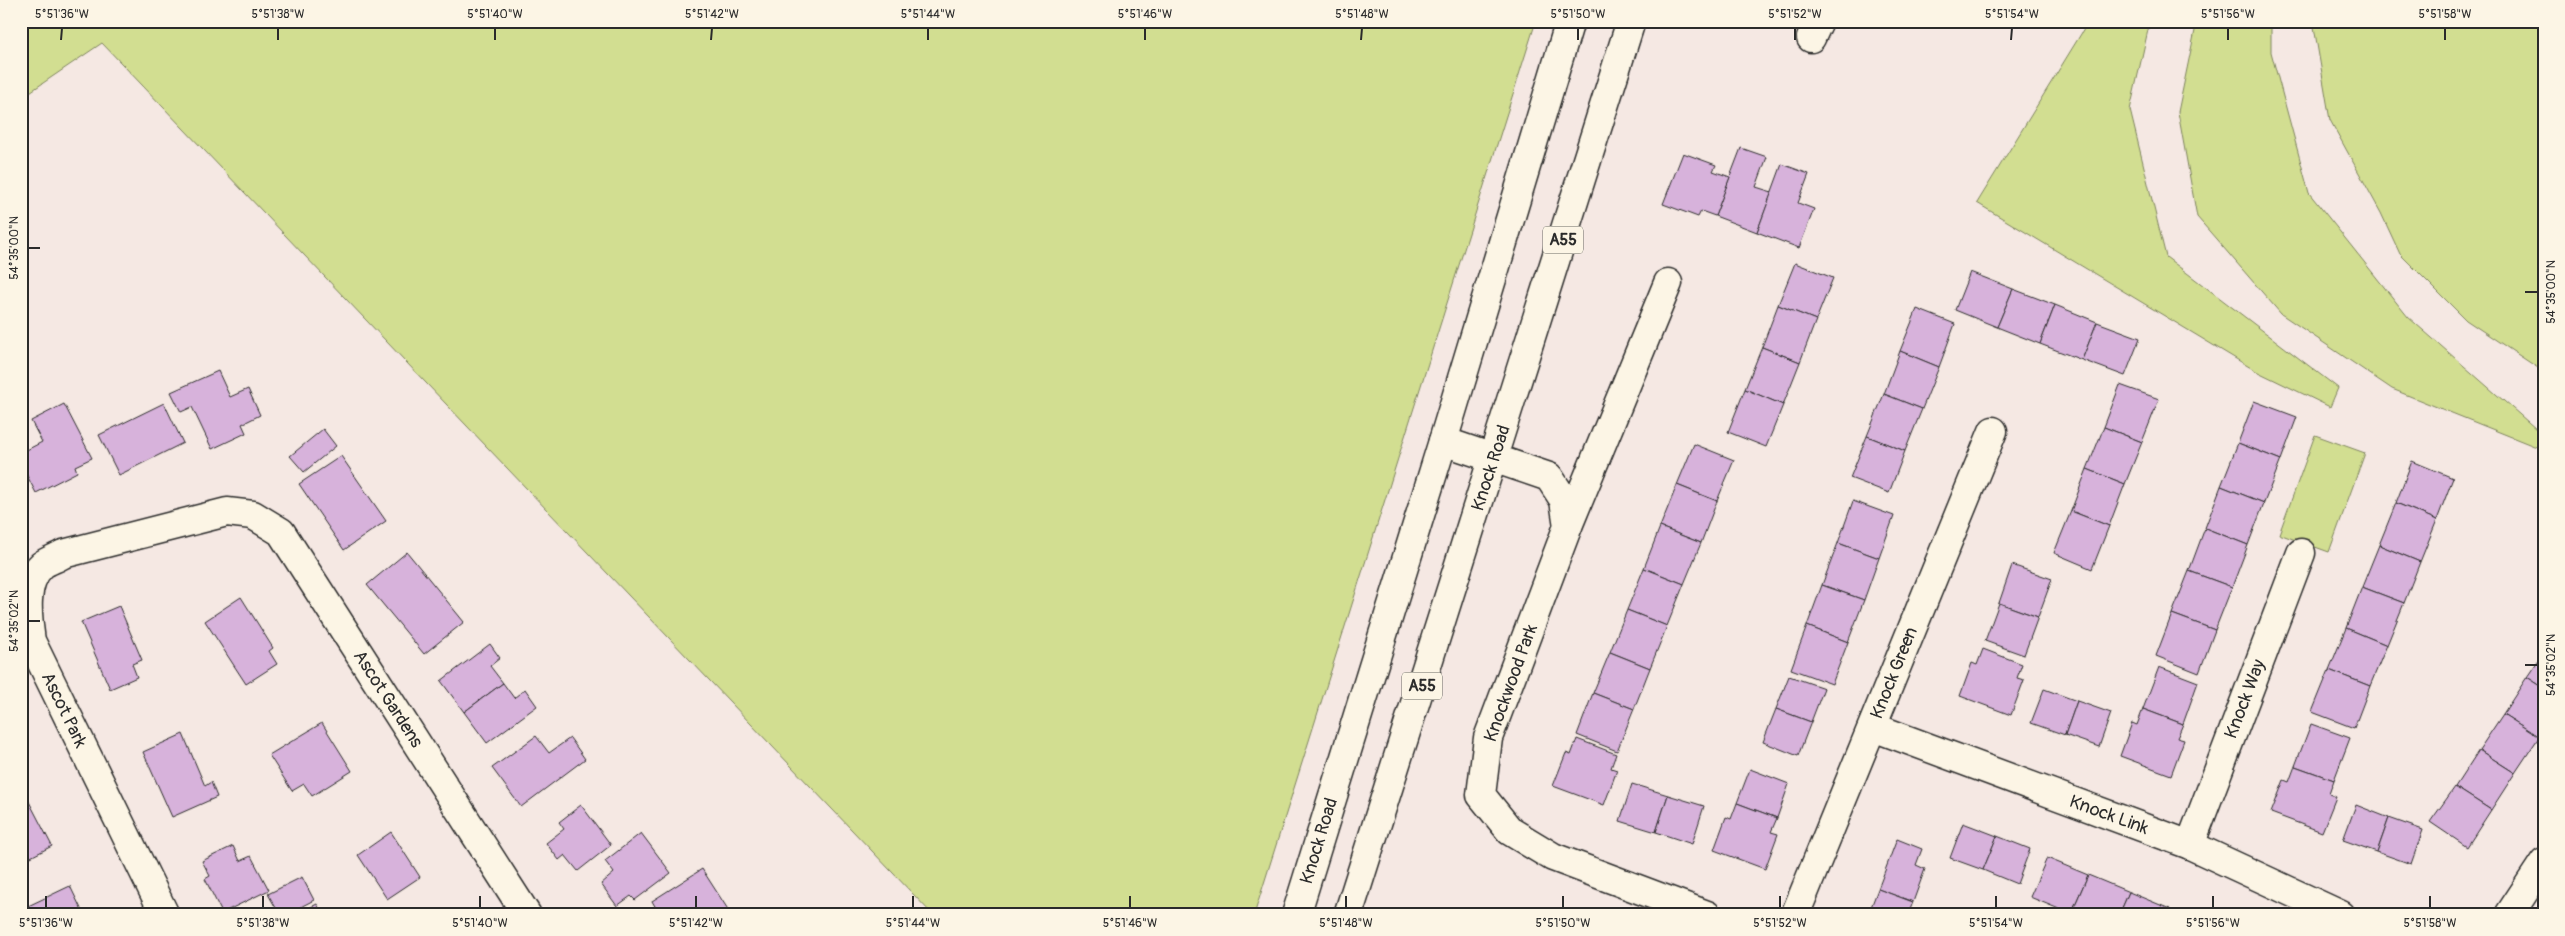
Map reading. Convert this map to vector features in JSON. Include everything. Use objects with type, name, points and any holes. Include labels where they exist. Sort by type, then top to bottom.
[{"type":"main road","name":"Knock Road","points":[[1296,915],[1443,441],[1570,21]]},
{"type":"main road","name":"Knock Road","points":[[1348,915],[1632,21]]},
{"type":"main road","name":"Knockwood Park","points":[[1668,283],[1568,526],[1488,738],[1482,795],[1510,831],[1553,857],[1706,915]]},
{"type":"main road","name":"Knock Green","points":[[1795,915],[1993,431]]},
{"type":"main road","name":"Knockwood Park","points":[[1443,441],[1549,477],[1564,500],[1568,526]]},
{"type":"main road","name":"Ascot Park","points":[[165,915],[30,642],[28,614],[30,586],[41,566],[63,554],[227,512]]},
{"type":"main road","name":"Ascot Gardens","points":[[227,512],[253,515],[280,532],[527,915]]},
{"type":"main road","name":"Knock Way","points":[[2190,845],[2301,553]]},
{"type":"main road","name":"Knock Link","points":[[1873,727],[2190,845],[2341,915]]},
{"type":"main road","points":[[2509,915],[2544,862]]},
{"type":"green space","points":[[21,21],[1536,21],[1254,915],[933,915],[102,43],[21,98]]},
{"type":"green space","points":[[2089,21],[2150,21],[2130,110],[2166,257],[2338,388],[2330,407],[2256,371],[1977,203]]},
{"type":"green space","points":[[2197,21],[2271,21],[2271,52],[2309,193],[2408,317],[2544,436],[2544,450],[2392,389],[2281,314],[2197,217],[2178,112]]},
{"type":"green space","points":[[2313,21],[2544,21],[2544,372],[2466,320],[2400,254],[2381,213],[2330,120]]},
{"type":"green space","points":[[2315,435],[2365,453],[2329,552],[2279,534]]},
{"type":"building","points":[[1741,148],[1767,157],[1756,187],[1772,192],[1757,232],[1715,216]]},
{"type":"building","points":[[1683,153],[1716,165],[1713,171],[1730,177],[1715,216],[1701,211],[1698,217],[1663,204]]},
{"type":"building","points":[[1782,164],[1809,174],[1798,203],[1814,209],[1799,248],[1757,232]]},
{"type":"building","points":[[1795,263],[1833,278],[1816,320],[1778,305]]},
{"type":"building","points":[[1970,272],[2013,289],[1997,327],[1955,310]]},
{"type":"building","points":[[2013,289],[2055,305],[2040,344],[1997,327]]},
{"type":"building","points":[[1778,305],[1816,320],[1800,362],[1762,347]]},
{"type":"building","points":[[2055,305],[2097,322],[2082,360],[2040,344]]},
{"type":"building","points":[[1917,309],[1955,324],[1939,367],[1900,351]]},
{"type":"building","points":[[2097,322],[2140,338],[2125,376],[2082,360]]},
{"type":"building","points":[[1762,347],[1800,362],[1783,405],[1745,389]]},
{"type":"building","points":[[1900,351],[1939,367],[1922,409],[1884,394]]},
{"type":"building","points":[[218,371],[230,397],[248,389],[260,415],[242,424],[246,433],[212,449],[192,407],[181,412],[171,392]]},
{"type":"building","points":[[2120,385],[2159,399],[2142,442],[2104,427]]},
{"type":"building","points":[[1745,389],[1783,405],[1766,447],[1728,432]]},
{"type":"building","points":[[1884,394],[1922,409],[1905,451],[1867,436]]},
{"type":"building","points":[[2254,401],[2297,417],[2281,460],[2238,443]]},
{"type":"building","points":[[164,403],[183,443],[119,475],[99,435]]},
{"type":"building","points":[[64,404],[92,458],[75,466],[77,472],[36,493],[21,464],[21,453],[42,442],[31,421]]},
{"type":"building","points":[[2104,427],[2142,442],[2125,484],[2087,469]]},
{"type":"building","points":[[323,429],[336,446],[304,472],[290,456]]},
{"type":"building","points":[[1867,436],[1905,451],[1889,493],[1850,478]]},
{"type":"building","points":[[2238,443],[2281,460],[2264,503],[2221,486]]},
{"type":"building","points":[[1694,444],[1734,460],[1717,501],[1677,485]]},
{"type":"building","points":[[341,456],[386,521],[344,550],[299,484]]},
{"type":"building","points":[[2412,461],[2453,478],[2437,520],[2396,503]]},
{"type":"building","points":[[2087,469],[2125,484],[2109,526],[2071,511]]},
{"type":"building","points":[[1677,485],[1717,501],[1701,543],[1660,527]]},
{"type":"building","points":[[2221,486],[2264,503],[2248,545],[2205,528]]},
{"type":"building","points":[[1853,501],[1894,516],[1879,558],[1838,543]]},
{"type":"building","points":[[2396,503],[2437,520],[2420,562],[2379,545]]},
{"type":"building","points":[[2071,511],[2109,526],[2092,569],[2054,553]]},
{"type":"building","points":[[1660,527],[1701,543],[1684,584],[1644,568]]},
{"type":"building","points":[[2205,528],[2248,545],[2232,587],[2189,571]]},
{"type":"building","points":[[1838,543],[1879,558],[1864,600],[1822,585]]},
{"type":"building","points":[[2379,545],[2420,562],[2404,603],[2362,587]]},
{"type":"building","points":[[407,552],[464,622],[424,654],[367,585]]},
{"type":"building","points":[[2012,565],[2052,579],[2038,617],[1999,603]]},
{"type":"building","points":[[1644,568],[1684,584],[1667,626],[1627,610]]},
{"type":"building","points":[[2189,571],[2232,587],[2215,630],[2172,614]]},
{"type":"building","points":[[1822,585],[1864,600],[1848,642],[1807,626]]},
{"type":"building","points":[[2362,587],[2404,603],[2387,645],[2346,628]]},
{"type":"building","points":[[241,597],[273,648],[269,651],[277,664],[246,684],[205,621]]},
{"type":"building","points":[[1999,603],[2038,617],[2024,655],[1985,641]]},
{"type":"building","points":[[119,606],[142,660],[132,664],[137,677],[110,689],[81,622]]},
{"type":"building","points":[[1627,610],[1667,626],[1650,668],[1610,652]]},
{"type":"building","points":[[2172,614],[2215,630],[2199,673],[2156,656]]},
{"type":"building","points":[[1807,626],[1848,642],[1832,684],[1791,669]]},
{"type":"building","points":[[2346,628],[2387,645],[2370,686],[2329,670]]},
{"type":"building","points":[[490,644],[500,658],[490,666],[503,683],[464,712],[441,681]]},
{"type":"building","points":[[1983,649],[2022,664],[2017,678],[2024,680],[2011,715],[1960,696],[1972,663],[1977,665]]},
{"type":"building","points":[[1610,652],[1650,668],[1634,709],[1593,693]]},
{"type":"building","points":[[2544,652],[2544,688],[2527,677]]},
{"type":"building","points":[[2159,667],[2198,682],[2183,724],[2143,709]]},
{"type":"building","points":[[2329,670],[2370,686],[2354,728],[2312,712]]},
{"type":"building","points":[[1789,676],[1824,688],[1811,722],[1776,709]]},
{"type":"building","points":[[2527,677],[2544,688],[2544,730],[2539,737],[2503,714]]},
{"type":"building","points":[[503,683],[514,698],[525,689],[537,706],[487,743],[464,712]]},
{"type":"building","points":[[2044,689],[2077,701],[2065,735],[2031,723]]},
{"type":"building","points":[[1593,693],[1634,709],[1617,751],[1577,735]]},
{"type":"building","points":[[2077,701],[2111,713],[2099,747],[2065,735]]},
{"type":"building","points":[[1776,709],[1811,722],[1798,756],[1763,742]]},
{"type":"building","points":[[2143,709],[2183,724],[2177,738],[2184,740],[2171,775],[2120,756],[2132,723],[2137,725]]},
{"type":"building","points":[[2503,714],[2539,737],[2515,773],[2479,750]]},
{"type":"building","points":[[322,723],[352,771],[312,796],[304,784],[292,791],[269,755]]},
{"type":"building","points":[[2311,724],[2350,738],[2334,780],[2295,766]]},
{"type":"building","points":[[183,734],[205,786],[211,782],[217,797],[172,817],[143,752]]},
{"type":"building","points":[[536,736],[549,753],[570,738],[585,759],[521,807],[492,768]]},
{"type":"building","points":[[1577,739],[1616,754],[1611,768],[1617,770],[1604,805],[1553,786],[1566,753],[1571,755]]},
{"type":"building","points":[[2479,750],[2515,773],[2491,810],[2455,787]]},
{"type":"building","points":[[2295,766],[2334,780],[2329,794],[2336,797],[2322,832],[2271,813],[2284,780],[2289,782]]},
{"type":"building","points":[[1750,769],[1789,784],[1777,818],[1737,803]]},
{"type":"building","points":[[1632,784],[1668,795],[1656,832],[1620,821]]},
{"type":"building","points":[[2455,787],[2491,810],[2467,847],[2430,822]]},
{"type":"building","points":[[23,790],[52,846],[21,862],[21,791]]},
{"type":"building","points":[[1668,795],[1704,806],[1692,844],[1656,832]]},
{"type":"building","points":[[1737,803],[1777,818],[1771,832],[1778,834],[1765,869],[1714,850],[1726,817],[1731,819]]},
{"type":"building","points":[[581,805],[611,845],[578,871],[565,855],[559,860],[546,843],[564,829],[559,822]]},
{"type":"building","points":[[2356,805],[2389,818],[2377,852],[2343,840]]},
{"type":"building","points":[[2389,818],[2423,830],[2411,864],[2377,852]]},
{"type":"building","points":[[1963,823],[1997,836],[1983,870],[1950,858]]},
{"type":"building","points":[[391,832],[420,877],[387,899],[358,855]]},
{"type":"building","points":[[641,833],[671,873],[635,900],[631,896],[617,906],[601,884],[614,873],[605,861]]},
{"type":"building","points":[[1997,836],[2030,849],[2017,884],[1983,870]]},
{"type":"building","points":[[1897,839],[1922,849],[1916,865],[1925,869],[1913,902],[1878,889]]},
{"type":"building","points":[[233,846],[240,861],[251,856],[269,890],[222,913],[205,879],[210,876],[202,861]]},
{"type":"building","points":[[2047,858],[2088,875],[2071,914],[2030,897]]},
{"type":"building","points":[[702,869],[729,911],[723,915],[660,915],[652,901]]},
{"type":"building","points":[[2088,875],[2129,892],[2119,915],[2071,914]]},
{"type":"building","points":[[302,877],[314,900],[285,915],[280,915],[268,894]]},
{"type":"building","points":[[70,886],[84,915],[29,915],[26,907]]},
{"type":"building","points":[[1878,889],[1913,902],[1908,915],[1868,915]]},
{"type":"building","points":[[2129,892],[2170,909],[2167,915],[2119,915]]},
{"type":"building","points":[[317,904],[323,915],[295,915]]}]
